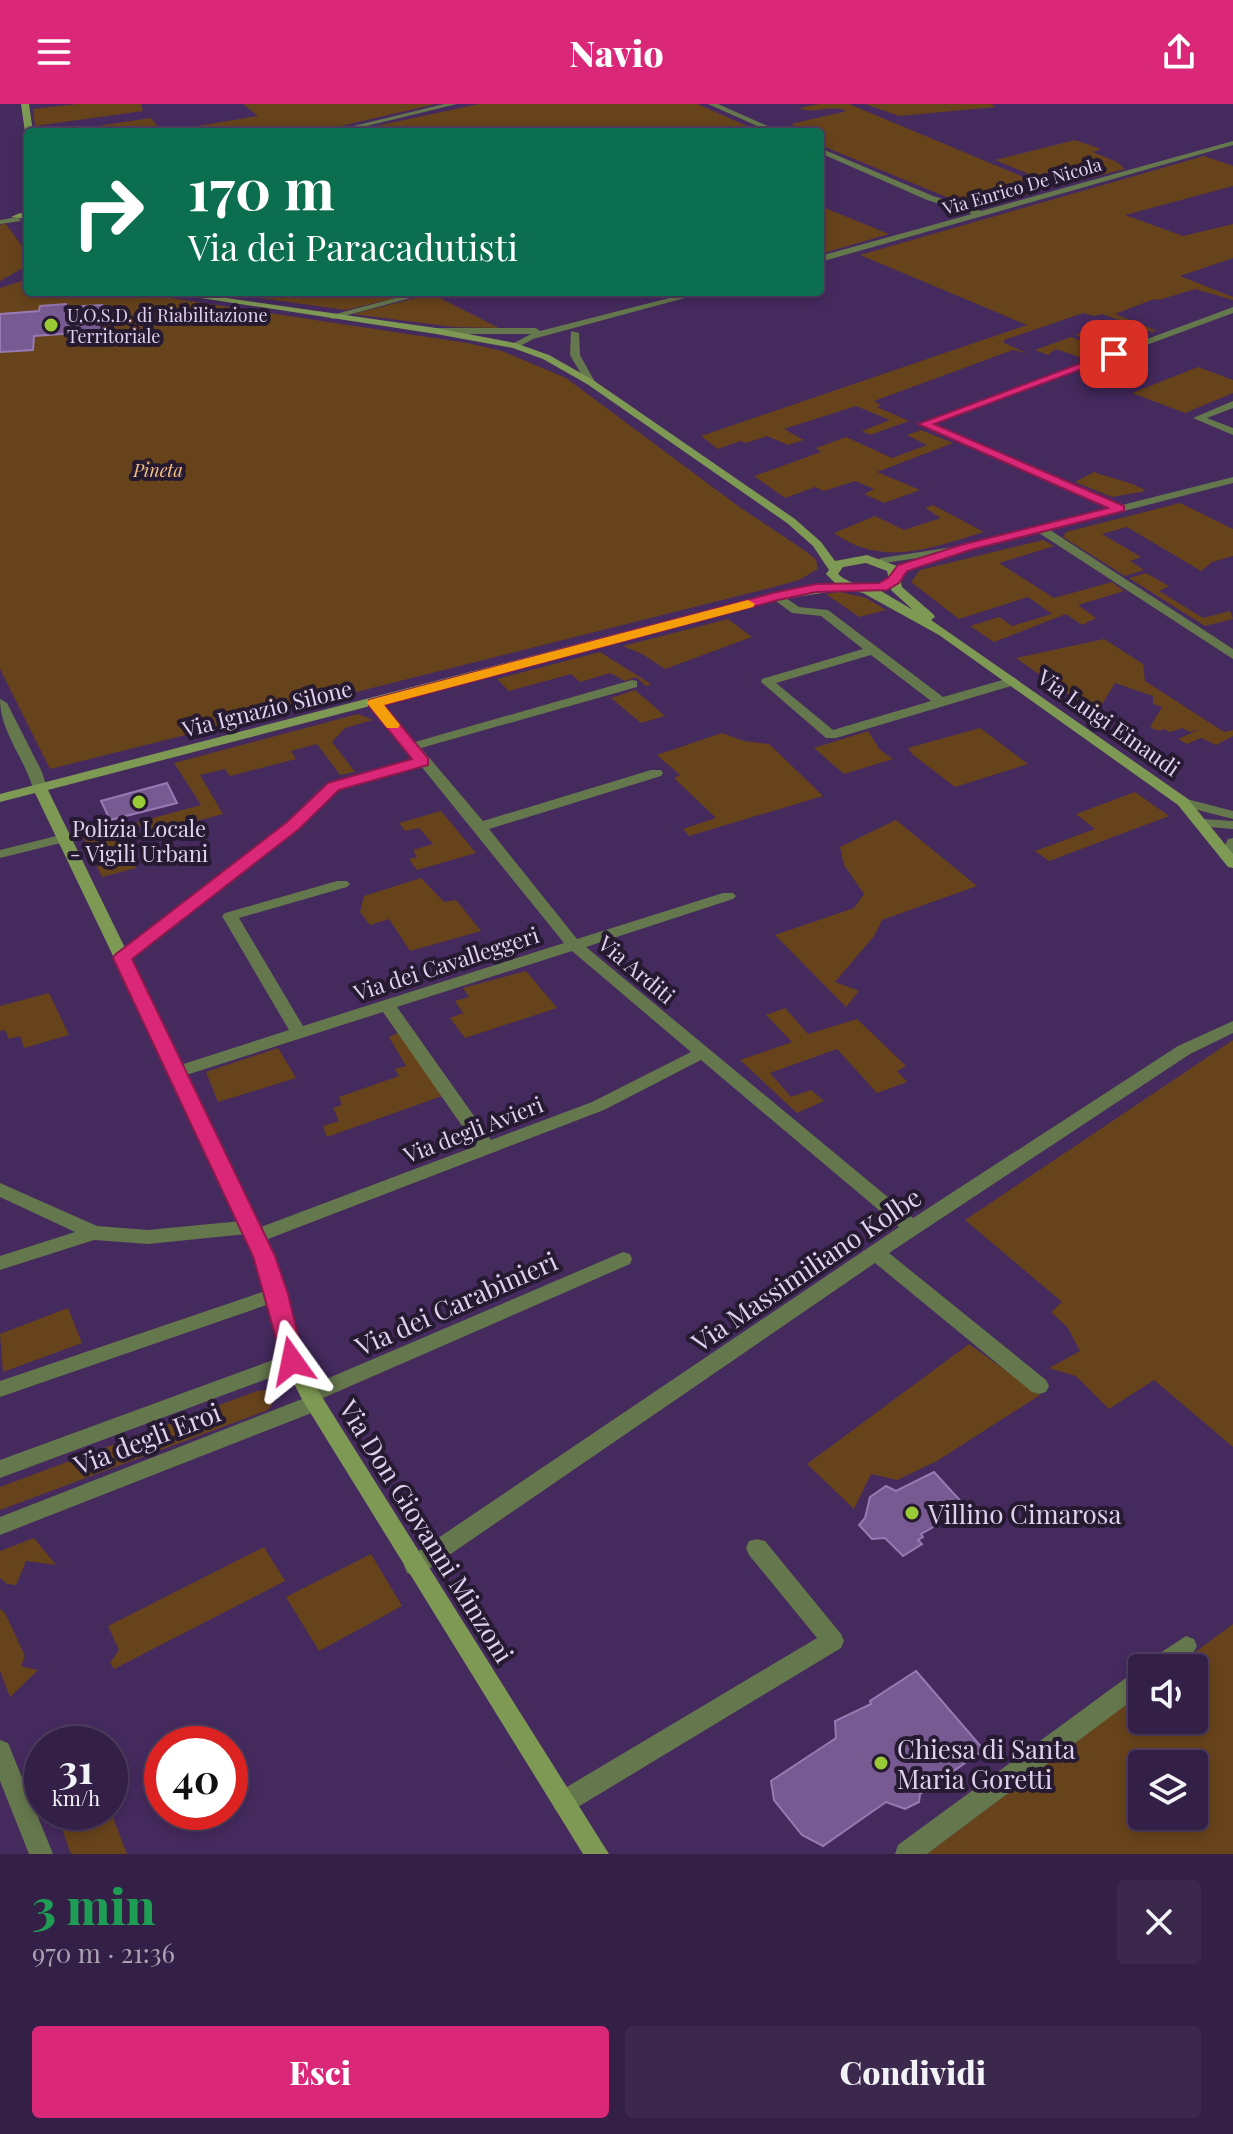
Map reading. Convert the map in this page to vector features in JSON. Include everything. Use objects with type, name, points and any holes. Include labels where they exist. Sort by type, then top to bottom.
[{"type":"street","points":[[25,104],[28,128]]},
{"type":"street","points":[[350,128],[453,104]]},
{"type":"street","points":[[712,104],[768,128]]},
{"type":"street","name":"Via Enrico De Nicola","points":[[824,258],[1233,143]]},
{"type":"street","points":[[824,152],[930,198],[967,218]]},
{"type":"street","points":[[930,198],[981,214]]},
{"type":"street","points":[[2,222],[23,218]]},
{"type":"street","points":[[194,296],[436,331],[515,346],[546,357],[590,382],[800,529],[840,551],[874,561],[966,548]]},
{"type":"street","points":[[333,316],[413,296]]},
{"type":"street","points":[[515,346],[530,337],[689,296]]},
{"type":"street","points":[[1120,508],[924,424],[1233,310]]},
{"type":"street","points":[[515,346],[574,333],[597,322]]},
{"type":"street","points":[[436,331],[498,333],[558,329]]},
{"type":"street","points":[[574,333],[575,355],[590,382]]},
{"type":"street","points":[[1233,404],[1198,418],[1233,432]]},
{"type":"street","points":[[800,529],[817,544],[833,571],[847,586],[882,587],[903,568],[966,548],[1233,480]]},
{"type":"street","points":[[1041,529],[1233,655]]},
{"type":"street","name":"Via Ignazio Silone","points":[[777,596],[833,571],[847,561],[874,561]]},
{"type":"street","name":"Via Luigi Einaudi","points":[[874,561],[895,577],[896,588],[919,606],[943,632]]},
{"type":"street","name":"Via Ignazio Silone","points":[[0,798],[375,703],[777,596],[847,586]]},
{"type":"street","name":"Via Luigi Einaudi","points":[[861,588],[876,593],[943,632],[1183,802],[1231,854]]},
{"type":"street","points":[[777,596],[796,610],[824,613],[941,702]]},
{"type":"street","points":[[873,650],[767,682],[831,735],[1013,681]]},
{"type":"street","points":[[411,747],[632,684]]},
{"type":"street","points":[[0,703],[40,788]]},
{"type":"street","name":"Via Arditi","points":[[375,703],[574,945],[912,1228]]},
{"type":"street","points":[[122,958],[293,825],[333,786],[422,761]]},
{"type":"street","points":[[480,827],[656,773]]},
{"type":"street","name":"Via Don Giovanni Minzoni","points":[[40,788],[253,1232],[277,1294],[292,1361],[312,1399],[415,1566],[597,1854]]},
{"type":"street","points":[[1183,802],[1233,815]]},
{"type":"street","points":[[1203,823],[1233,825]]},
{"type":"street","points":[[0,854],[64,838]]},
{"type":"street","points":[[299,1033],[230,916],[342,884]]},
{"type":"street","name":"Via dei Cavalleggeri","points":[[177,1072],[728,896]]},
{"type":"street","points":[[387,1005],[488,1149]]},
{"type":"street","points":[[1192,1046],[1233,1012]]},
{"type":"street","name":"Via Massimiliano Kolbe","points":[[415,1566],[912,1228],[1192,1046],[1233,1026]]},
{"type":"street","name":"Via degli Avieri","points":[[94,1233],[148,1237],[253,1232],[488,1149],[598,1106],[702,1053]]},
{"type":"street","points":[[0,1189],[94,1233]]},
{"type":"street","points":[[0,1263],[94,1233]]},
{"type":"street","points":[[876,1253],[1039,1386]]},
{"type":"street","name":"Via dei Carabinieri","points":[[312,1399],[623,1259]]},
{"type":"street","points":[[0,1389],[277,1294]]},
{"type":"street","points":[[0,1469],[292,1361]]},
{"type":"street","name":"Via degli Eroi","points":[[0,1526],[312,1399]]},
{"type":"street","points":[[564,1802],[833,1641],[757,1548]]},
{"type":"street","points":[[1175,1654],[1186,1646]]},
{"type":"street","points":[[907,1854],[1128,1689]]},
{"type":"street","points":[[0,1751],[41,1854]]},
{"type":"green space","points":[[78,104],[141,104],[143,111],[35,126],[33,109]]},
{"type":"green space","points":[[243,104],[436,104],[332,128],[186,128],[258,116]]},
{"type":"green space","points":[[479,104],[697,104],[752,128],[367,128]]},
{"type":"green space","points":[[849,104],[1050,188],[995,204],[959,202],[824,147],[824,128],[798,128],[791,124],[847,111],[799,108]]},
{"type":"green space","points":[[865,104],[991,104],[996,107],[899,116]]},
{"type":"green space","points":[[151,118],[159,128],[84,128]]},
{"type":"green space","points":[[1075,140],[1101,149],[1093,152],[1117,162],[1125,169],[1058,186],[995,160]]},
{"type":"green space","points":[[1204,156],[1233,166],[1233,186],[1125,215],[1183,236],[1233,224],[1233,258],[1180,276],[1233,297],[1233,300],[1195,289],[1154,299],[1115,314],[1157,331],[1152,332],[1102,314],[1094,316],[1083,313],[1004,340],[1004,343],[1027,353],[1013,350],[874,401],[881,405],[877,407],[909,421],[870,435],[862,431],[890,420],[856,406],[784,429],[804,440],[788,445],[767,436],[718,449],[701,436],[1027,325],[860,255]]},
{"type":"green space","points":[[824,208],[889,234],[824,253]]},
{"type":"green space","points":[[5,223],[24,249],[24,267],[0,281],[0,225]]},
{"type":"green space","name":"Pineta","points":[[24,280],[24,296],[157,296],[502,351],[566,378],[738,506],[807,552],[816,560],[818,569],[799,580],[774,587],[50,769],[0,669],[0,288]]},
{"type":"green space","points":[[246,296],[404,296],[346,310]]},
{"type":"green space","points":[[424,296],[436,296],[499,328],[453,327],[353,314]]},
{"type":"green space","points":[[1111,323],[1124,327],[1111,331],[1135,339],[1111,348],[1075,335]]},
{"type":"green space","points":[[1071,337],[1105,349],[1082,358],[1056,349],[1048,355],[1035,350]]},
{"type":"green space","points":[[1198,367],[1233,380],[1233,393],[1185,413],[1132,393]]},
{"type":"green space","points":[[921,430],[953,443],[877,472],[920,490],[884,503],[864,494],[874,489],[855,481],[824,491],[815,487],[785,498],[754,476],[821,452],[816,448],[846,437],[892,458],[927,445],[907,435]]},
{"type":"green space","points":[[1094,472],[1146,491],[1112,497],[1075,482]]},
{"type":"green space","points":[[1180,503],[1233,529],[1233,556],[1212,562],[1201,571],[1127,527],[1102,534],[1141,557],[1130,561],[1144,570],[1125,576],[1063,537],[1066,532]]},
{"type":"green space","points":[[933,505],[984,532],[908,552],[871,550],[852,544],[834,533],[875,516],[904,530],[941,518],[925,508]]},
{"type":"green space","points":[[1043,540],[1054,546],[999,563],[1054,598],[1112,582],[1124,591],[1078,605],[1096,618],[1082,625],[1066,614],[994,642],[970,626],[999,617],[1012,626],[1052,614],[1028,597],[959,619],[911,582],[920,570]]},
{"type":"green space","points":[[1146,573],[1169,586],[1159,591],[1203,618],[1230,611],[1233,619],[1205,626],[1129,578]]},
{"type":"green space","points":[[840,592],[866,598],[886,610],[859,617],[826,594]]},
{"type":"green space","points":[[728,619],[752,637],[665,669],[623,646]]},
{"type":"green space","points":[[1104,639],[1143,664],[1145,681],[1224,732],[1233,730],[1233,736],[1216,745],[1201,738],[1187,744],[1178,739],[1200,729],[1190,732],[1182,728],[1170,732],[1164,729],[1158,731],[1150,727],[1162,707],[1153,704],[1153,696],[1115,683],[1096,714],[1016,658]]},
{"type":"green space","points":[[600,652],[651,684],[646,686],[636,677],[625,681],[610,673],[580,682],[571,674],[509,691],[497,679]]},
{"type":"green space","points":[[635,690],[665,716],[641,723],[611,698]]},
{"type":"green space","points":[[358,714],[373,720],[345,728],[332,742],[355,772],[340,775],[317,744],[291,751],[296,759],[230,776],[225,769],[200,775],[223,814],[151,833],[146,824],[118,832],[136,868],[102,877],[83,837],[201,805],[174,763]]},
{"type":"green space","points":[[980,728],[1028,764],[955,787],[908,748]]},
{"type":"green space","points":[[868,731],[880,750],[893,759],[844,774],[814,748]]},
{"type":"green space","points":[[722,733],[744,741],[769,744],[823,796],[689,836],[683,829],[716,818],[674,778],[680,775],[657,755]]},
{"type":"green space","points":[[1135,792],[1169,816],[1049,861],[1035,851],[1095,829],[1076,814]]},
{"type":"green space","points":[[441,811],[476,853],[417,870],[409,859],[417,857],[413,850],[433,844],[419,828],[405,831],[399,823]]},
{"type":"green space","points":[[896,820],[977,886],[882,920],[874,936],[835,982],[859,991],[846,1007],[775,935],[854,908],[864,894],[844,865],[840,847]]},
{"type":"green space","points":[[421,878],[444,902],[456,900],[481,931],[410,951],[389,919],[370,925],[360,912],[364,896]]},
{"type":"green space","points":[[526,971],[557,1008],[465,1038],[450,1018],[463,1013],[455,1001],[469,997],[463,988]]},
{"type":"green space","points":[[49,993],[69,1035],[24,1048],[20,1036],[9,1039],[5,1030],[0,1031],[0,1006]]},
{"type":"green space","points":[[785,1008],[808,1034],[857,1019],[906,1066],[897,1071],[907,1082],[877,1093],[837,1049],[770,1073],[791,1097],[811,1090],[824,1101],[797,1113],[740,1060],[792,1042],[766,1015]]},
{"type":"green space","points":[[400,1032],[442,1096],[327,1137],[323,1126],[339,1121],[333,1108],[342,1105],[339,1097],[399,1076],[395,1069],[406,1066],[389,1037]]},
{"type":"green space","points":[[1233,1040],[1233,1447],[1154,1380],[1109,1409],[1076,1376],[1049,1368],[1080,1351],[1068,1328],[1051,1312],[1062,1302],[965,1220]]},
{"type":"green space","points":[[278,1048],[296,1078],[218,1102],[206,1072]]},
{"type":"green space","points":[[68,1308],[82,1343],[3,1372],[0,1334]]},
{"type":"green space","points":[[969,1344],[1040,1395],[937,1461],[897,1480],[871,1474],[854,1509],[807,1464]]},
{"type":"green space","points":[[268,1390],[273,1403],[268,1410],[0,1510],[0,1487],[257,1391]]},
{"type":"green space","points":[[34,1538],[56,1565],[26,1561],[16,1585],[7,1584],[0,1578],[0,1551]]},
{"type":"green space","points":[[264,1547],[285,1581],[114,1669],[110,1663],[119,1650],[108,1626]]},
{"type":"green space","points":[[371,1554],[402,1606],[319,1651],[286,1597]]},
{"type":"green space","points":[[0,1609],[5,1613],[25,1656],[21,1666],[38,1670],[10,1697],[0,1671]]},
{"type":"green space","points":[[1233,1624],[1233,1854],[927,1854],[1128,1703],[1128,1734],[1208,1734],[1208,1654],[1193,1654]]},
{"type":"green space","points":[[62,1830],[118,1830],[127,1854],[71,1854]]},
{"type":"building","name":"U.O.S.D. di Riabilitazione Territoriale","points":[[66,304],[66,307],[102,305],[102,331],[34,336],[33,350],[0,352],[0,314],[39,311],[40,306]]},
{"type":"building","name":"Polizia Locale - Vigili Urbani","points":[[167,783],[177,803],[110,820],[101,801]]},
{"type":"building","name":"Villino Cimarosa","points":[[934,1472],[967,1508],[921,1534],[923,1537],[918,1540],[922,1544],[903,1556],[885,1538],[872,1539],[859,1525],[865,1518],[870,1497],[886,1486],[896,1491]]},
{"type":"building","name":"Chiesa di Santa Maria Goretti","points":[[916,1671],[984,1750],[920,1794],[919,1802],[905,1809],[886,1802],[823,1846],[802,1835],[774,1800],[771,1781],[836,1738],[835,1721],[871,1704],[870,1701]]},
{"type":"slow traffic","points":[[392,725],[375,703],[748,604]]},
{"type":"place","name":"U.O.S.D. di Riabilitazione Territoriale","points":[[51,325]]},
{"type":"place","name":"Polizia Locale - Vigili Urbani","points":[[139,802]]},
{"type":"place","name":"Villino Cimarosa","points":[[912,1513]]},
{"type":"place","name":"Chiesa di Santa Maria Goretti","points":[[881,1763]]},
{"type":"route","points":[[292,1361],[277,1294],[252,1227],[122,958],[293,825],[333,786],[422,761],[375,703],[777,596],[816,588],[882,587],[895,580],[896,573],[903,568],[966,548],[1120,508],[924,424],[1114,354]]}]
